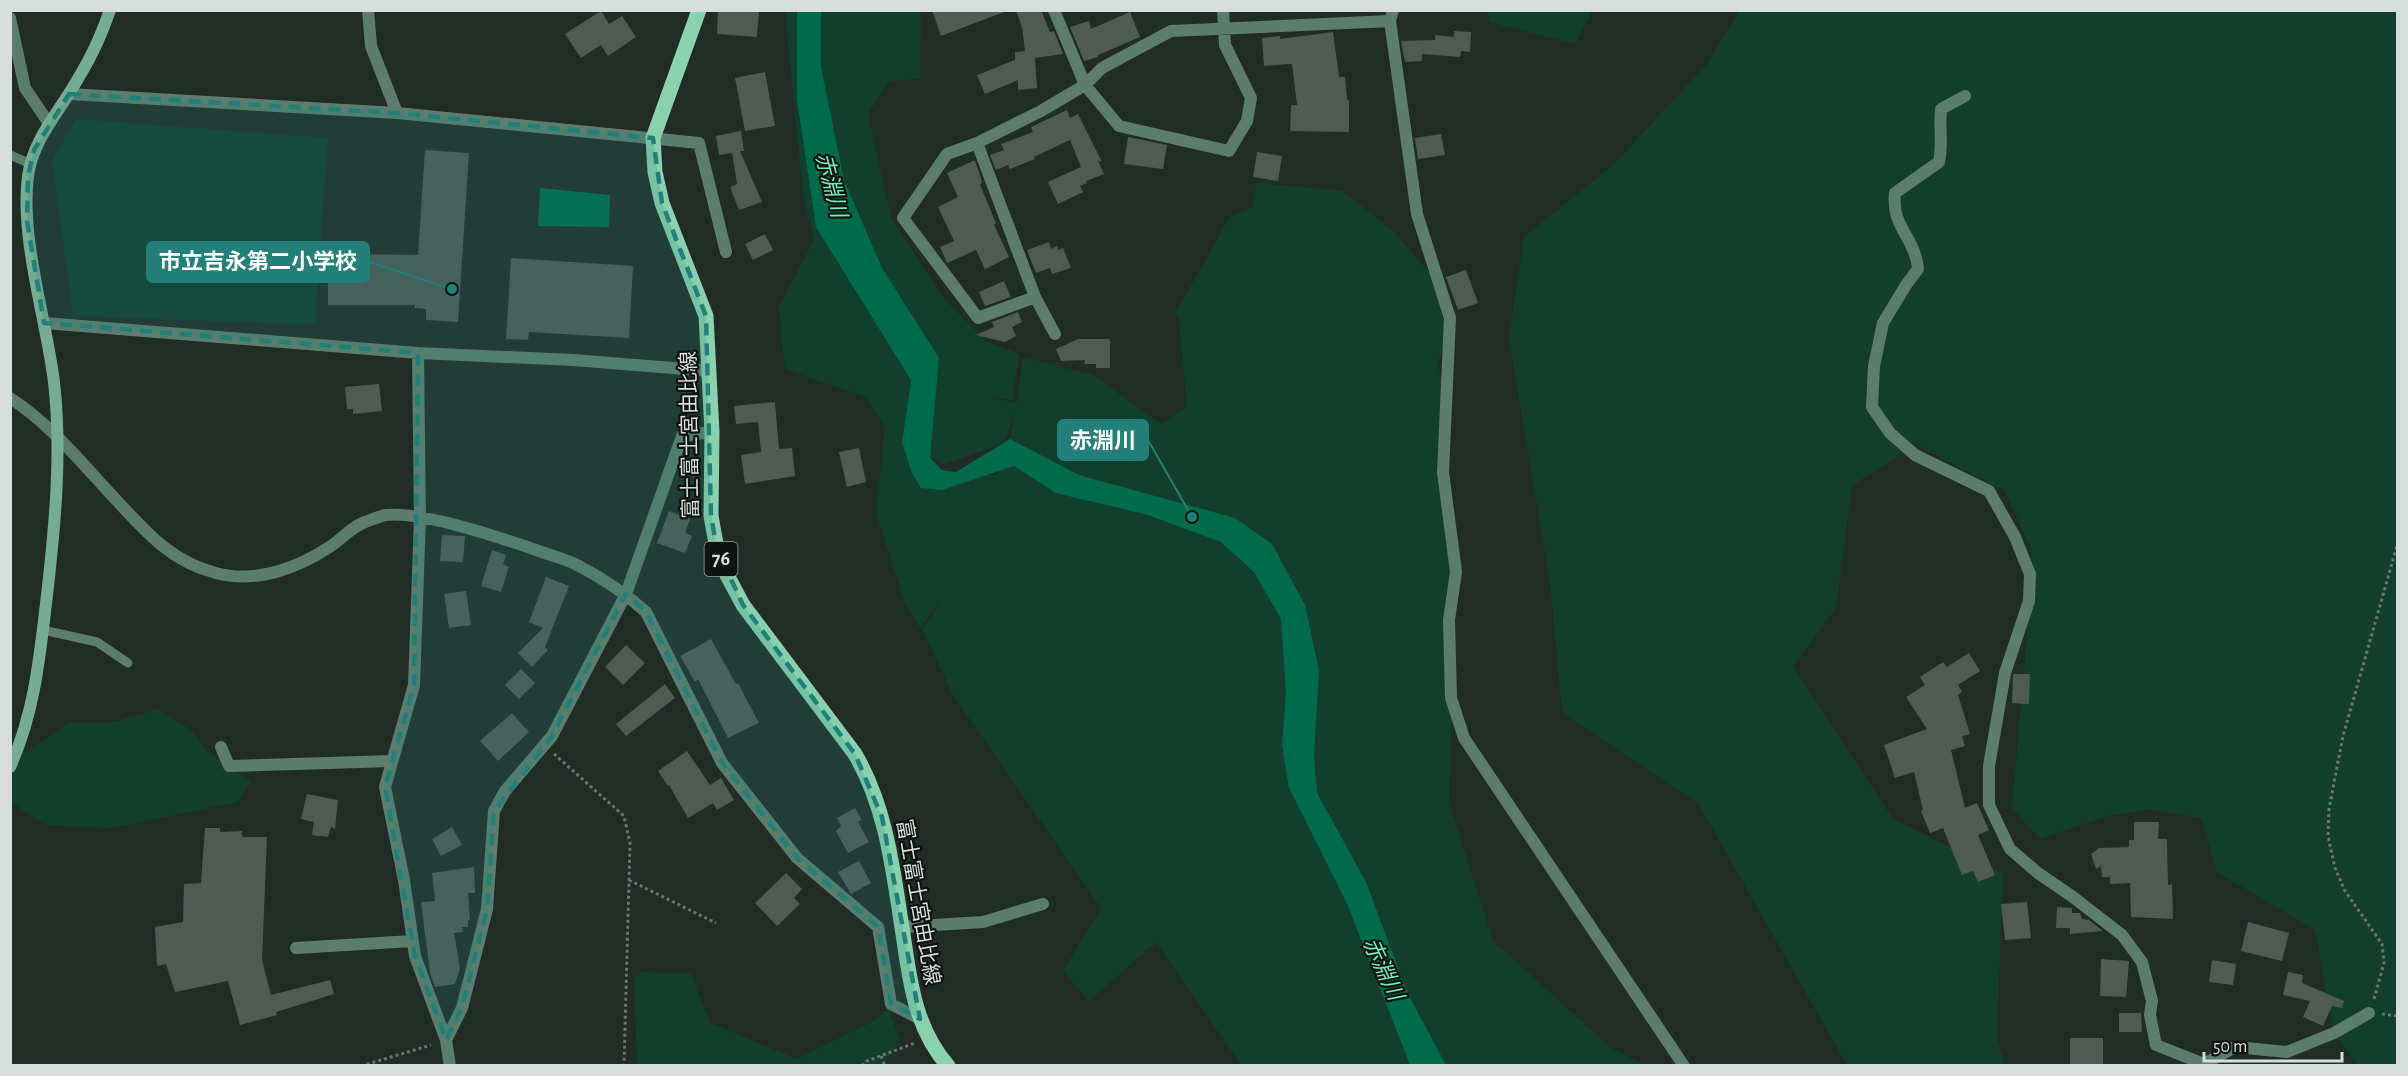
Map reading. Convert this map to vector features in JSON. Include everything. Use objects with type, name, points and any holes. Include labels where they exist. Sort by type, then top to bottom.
[{"type":"main road","name":"富士富士宮由比線","points":[[699,10],[653,138],[655,172],[662,202],[706,316],[712,432],[711,516],[720,558],[748,613],[855,754],[866,773],[882,817],[913,997],[928,1039],[948,1065]]},
{"type":"street","points":[[10,767],[21,742],[37,680],[56,513],[54,383],[27,221],[28,176],[34,150],[48,122],[69,94],[98,44],[110,10]]},
{"type":"street","points":[[368,10],[371,46],[398,113]]},
{"type":"street","points":[[1054,10],[1085,85],[1119,126],[1229,151],[1247,121],[1251,98],[1225,45],[1226,30],[1223,10]]},
{"type":"street","points":[[1035,297],[978,318],[903,218],[947,154],[977,143],[1041,111],[1085,85],[1102,68],[1171,31],[1226,30],[1391,16],[1417,214],[1450,318],[1443,472],[1456,572],[1449,620],[1450,698],[1464,738],[1684,1065]]},
{"type":"street","points":[[10,18],[25,87],[48,122]]},
{"type":"street","points":[[69,94],[398,113],[699,143],[726,252]]},
{"type":"street","points":[[1965,96],[1941,109],[1943,144],[1939,162],[1895,194],[1896,219],[1917,256],[1918,269],[1883,323],[1874,366],[1872,407],[1890,434],[1916,455],[1989,491],[2015,537],[2030,574],[2029,601],[2005,673],[1989,766],[1989,805],[2010,849],[2038,873],[2122,935],[2142,962],[2152,1001],[2150,1015],[2156,1045],[2204,1065],[2235,1047],[2287,1052],[2334,1033],[2369,1013]]},
{"type":"street","points":[[977,143],[1035,297],[1055,334]]},
{"type":"street","points":[[44,323],[418,353],[573,360],[710,371]]},
{"type":"street","points":[[418,353],[420,518],[414,685],[385,787],[404,880],[415,956],[446,1040],[450,1065]]},
{"type":"street","points":[[10,398],[27,409],[56,436],[156,542],[180,559],[218,574],[240,576],[285,570],[308,561],[362,523],[386,515],[420,518],[502,538],[577,564],[626,594],[646,612],[722,763],[797,858],[878,927],[891,1004],[920,1019]]},
{"type":"street","points":[[446,1040],[462,1008],[488,909],[494,811],[505,792],[552,736],[626,594],[682,436],[712,432]]},
{"type":"street","points":[[221,747],[229,766],[392,761]]},
{"type":"street","points":[[902,927],[983,922],[1043,904]]},
{"type":"street","points":[[296,948],[413,941]]},
{"type":"lane","points":[[10,155],[31,164]]},
{"type":"lane","points":[[43,630],[97,642],[128,663]]},
{"type":"path","points":[[2369,1013],[2384,963],[2382,944],[2345,891],[2335,868],[2328,836],[2329,809],[2343,736],[2397,542]]},
{"type":"path","points":[[544,745],[624,816],[630,843],[624,1065]]},
{"type":"path","points":[[629,880],[716,923]]},
{"type":"path","points":[[862,1065],[867,1061],[928,1039]]},
{"type":"path","points":[[361,1065],[446,1040]]},
{"type":"path","points":[[881,1056],[885,1065]]},
{"type":"highlighted area","points":[[69,94],[397,113],[653,138],[662,203],[706,316],[711,516],[717,549],[743,605],[855,754],[882,817],[920,1019],[891,1004],[878,927],[797,858],[722,763],[646,612],[626,594],[552,736],[494,811],[487,909],[462,1008],[446,1040],[415,956],[385,787],[414,685],[418,353],[44,323],[27,221],[28,176],[34,150]]},
{"type":"shaded area","points":[[1488,10],[1592,11],[1575,44],[1489,22]]},
{"type":"shaded area","points":[[785,11],[921,11],[920,79],[889,81],[868,114],[891,217],[904,238],[945,300],[987,342],[1020,354],[1012,400],[989,397],[1017,403],[1023,357],[1093,375],[1161,424],[1187,407],[1179,319],[1175,314],[1229,218],[1252,207],[1257,183],[1343,191],[1393,231],[1429,272],[1450,333],[1437,364],[1441,376],[1456,572],[1449,802],[1493,941],[1611,1048],[1645,1065],[1241,1065],[1156,942],[1089,1001],[1063,971],[1101,908],[953,695],[922,629],[947,592],[920,628],[905,603],[876,513],[885,428],[866,397],[785,369],[779,307],[814,240],[803,194]],"holes":[[[1015,411],[1006,459],[996,475],[927,472],[934,456],[943,465],[1004,443]]]},
{"type":"shaded area","points":[[1739,11],[2397,11],[2397,1065],[2358,1065],[2334,1033],[2315,930],[2217,872],[2201,818],[2150,809],[2107,816],[2040,839],[2012,808],[2032,552],[2005,491],[1918,445],[1852,485],[1836,608],[1793,666],[1893,819],[2003,874],[1997,1039],[2005,1065],[1847,1065],[1698,803],[1562,712],[1550,582],[1509,338],[1524,237],[1613,165],[1707,64]]},
{"type":"shaded area","points":[[76,119],[328,138],[315,325],[73,316],[52,161]]},
{"type":"shaded area","points":[[158,709],[191,730],[208,752],[251,781],[237,802],[113,828],[45,825],[11,802],[11,752],[27,752],[70,722],[114,722]]},
{"type":"shaded area","points":[[642,972],[691,974],[710,1023],[797,1059],[874,1021],[888,1008],[900,1039],[885,1065],[637,1065],[634,978]]},
{"type":"water","points":[[797,11],[821,11],[821,67],[844,180],[882,268],[939,358],[930,458],[942,470],[956,472],[1010,439],[1079,475],[1235,518],[1272,544],[1305,605],[1319,671],[1314,756],[1317,793],[1366,882],[1407,992],[1446,1065],[1410,1065],[1348,906],[1289,788],[1282,745],[1286,691],[1281,619],[1254,572],[1221,542],[1148,515],[1056,493],[1014,466],[942,490],[921,488],[912,473],[902,443],[911,380],[816,227],[797,100]]},
{"type":"water","points":[[540,188],[610,195],[609,227],[538,226]]},
{"type":"building","points":[[718,10],[759,10],[757,37],[717,34]]},
{"type":"building","points":[[932,10],[1004,10],[1004,12],[941,36]]},
{"type":"building","points":[[1016,10],[1041,10],[1050,32],[1054,31],[1063,54],[1035,58],[1037,88],[1018,90],[1018,80],[985,94],[977,75],[1015,60],[1015,52],[1025,51],[1022,27]]},
{"type":"building","points":[[601,11],[609,24],[622,16],[636,37],[608,56],[601,45],[581,58],[565,34]]},
{"type":"building","points":[[1130,12],[1140,37],[1098,55],[1098,57],[1084,61],[1070,27],[1089,21],[1091,29]]},
{"type":"building","points":[[1454,31],[1471,32],[1470,52],[1461,51],[1460,57],[1422,54],[1422,61],[1405,62],[1401,41],[1435,40],[1435,35],[1454,37]]},
{"type":"building","points":[[1333,32],[1339,77],[1345,77],[1347,100],[1349,100],[1349,132],[1290,131],[1291,105],[1297,105],[1292,64],[1264,66],[1262,38],[1280,36],[1280,39]]},
{"type":"building","points":[[765,72],[775,126],[745,131],[735,78]]},
{"type":"building","points":[[1067,110],[1070,118],[1078,114],[1102,162],[1098,161],[1104,174],[1086,181],[1087,183],[1080,186],[1083,192],[1058,204],[1048,182],[1081,167],[1070,140],[1034,157],[1035,159],[1010,169],[1008,165],[996,170],[990,155],[1004,150],[1001,144],[1033,132],[1031,127]]},
{"type":"building","points":[[741,131],[744,151],[740,151],[762,202],[739,210],[730,187],[737,184],[732,153],[719,155],[716,136]]},
{"type":"building","points":[[1441,134],[1445,155],[1418,159],[1415,138]]},
{"type":"building","points":[[1128,137],[1167,145],[1163,169],[1124,164]]},
{"type":"building","points":[[425,150],[469,153],[458,322],[426,320],[426,309],[415,308],[415,305],[328,305],[328,275],[344,274],[344,254],[418,255]]},
{"type":"building","points":[[1257,152],[1282,156],[1278,181],[1253,177]]},
{"type":"building","points":[[975,161],[982,183],[980,185],[996,223],[994,225],[1009,257],[985,269],[976,250],[947,263],[940,247],[954,241],[938,207],[958,197],[947,173]]},
{"type":"building","points":[[765,234],[773,250],[753,260],[745,244]]},
{"type":"building","points":[[1049,242],[1051,249],[1057,246],[1058,250],[1063,248],[1071,268],[1052,274],[1050,268],[1036,273],[1027,250]]},
{"type":"building","points":[[511,258],[633,266],[629,338],[529,332],[528,340],[506,339]]},
{"type":"building","points":[[1466,270],[1478,303],[1458,310],[1446,277]]},
{"type":"building","points":[[1004,281],[1011,297],[985,306],[979,292]]},
{"type":"building","points":[[1018,312],[1022,322],[1012,327],[1016,336],[1005,342],[976,335],[994,327],[992,322]]},
{"type":"building","points":[[1078,339],[1110,339],[1110,368],[1096,368],[1096,364],[1084,364],[1085,360],[1061,361],[1056,349]]},
{"type":"building","points":[[379,384],[382,411],[353,414],[353,409],[347,409],[345,387]]},
{"type":"building","points":[[775,402],[779,449],[792,448],[795,476],[745,484],[741,455],[761,452],[758,422],[736,424],[734,406]]},
{"type":"building","points":[[859,448],[866,482],[847,487],[839,452]]},
{"type":"building","points":[[669,511],[690,519],[685,533],[692,536],[685,553],[657,543]]},
{"type":"building","points":[[442,535],[465,536],[463,562],[440,561]]},
{"type":"building","points":[[492,550],[506,555],[503,564],[509,567],[501,592],[481,586]]},
{"type":"building","points":[[546,577],[569,586],[545,647],[548,650],[532,667],[518,653],[543,628],[529,622]]},
{"type":"building","points":[[466,591],[471,625],[449,628],[444,594]]},
{"type":"building","points":[[711,639],[759,723],[728,738],[698,679],[695,682],[680,656]]},
{"type":"building","points":[[626,645],[645,663],[623,685],[605,667]]},
{"type":"building","points":[[1969,653],[1980,671],[1958,685],[1962,692],[1958,695],[1970,734],[1962,736],[1965,746],[1951,750],[1965,808],[1977,803],[1989,830],[1978,835],[1995,875],[1978,882],[1973,871],[1962,875],[1943,828],[1930,833],[1921,811],[1923,810],[1914,772],[1895,778],[1884,745],[1927,729],[1906,697],[1925,685],[1920,677],[1943,662],[1947,667]]},
{"type":"building","points":[[521,669],[535,683],[519,699],[505,685]]},
{"type":"building","points":[[2013,674],[2030,674],[2029,704],[2012,703]]},
{"type":"building","points":[[665,684],[675,698],[626,736],[616,724]]},
{"type":"building","points":[[512,713],[529,732],[498,761],[480,741]]},
{"type":"building","points":[[687,751],[710,785],[721,778],[734,800],[717,810],[713,803],[688,818],[658,771]]},
{"type":"building","points":[[307,794],[338,800],[335,829],[331,827],[328,837],[312,835],[314,822],[301,819]]},
{"type":"building","points":[[855,808],[862,820],[858,822],[869,842],[848,853],[836,831],[841,826],[837,818]]},
{"type":"building","points":[[2134,822],[2159,822],[2158,839],[2167,839],[2168,885],[2172,884],[2173,919],[2131,917],[2130,883],[2110,884],[2110,877],[2102,877],[2101,866],[2096,869],[2091,854],[2099,848],[2129,847],[2129,840],[2134,840]]},
{"type":"building","points":[[452,827],[462,845],[441,856],[432,839]]},
{"type":"building","points":[[205,828],[220,828],[220,832],[242,831],[242,837],[267,837],[262,960],[271,995],[330,980],[334,994],[276,1012],[277,1015],[240,1025],[228,981],[175,992],[166,964],[157,966],[155,927],[183,922],[184,884],[201,883]]},
{"type":"building","points":[[859,861],[871,883],[851,894],[838,872]]},
{"type":"building","points":[[474,867],[475,893],[468,893],[470,920],[468,920],[468,927],[462,927],[463,932],[454,933],[460,969],[455,984],[435,987],[430,973],[421,902],[435,901],[432,873]]},
{"type":"building","points":[[786,873],[802,889],[794,898],[800,904],[777,926],[755,903]]},
{"type":"building","points":[[2027,902],[2031,938],[2005,940],[2001,904]]},
{"type":"building","points":[[2057,907],[2072,908],[2072,913],[2080,913],[2082,919],[2089,920],[2103,931],[2070,934],[2070,928],[2056,928]]},
{"type":"building","points":[[2248,922],[2289,933],[2282,961],[2241,951]]},
{"type":"building","points":[[2101,959],[2129,961],[2126,997],[2100,996]]},
{"type":"building","points":[[2212,960],[2236,964],[2233,985],[2209,982]]},
{"type":"building","points":[[2288,972],[2303,975],[2302,983],[2344,1001],[2342,1008],[2332,1006],[2323,1026],[2303,1017],[2310,1001],[2283,995]]},
{"type":"building","points":[[2119,1013],[2141,1013],[2142,1032],[2119,1032]]},
{"type":"building","points":[[2070,1038],[2103,1038],[2103,1065],[2070,1065]]},
{"type":"place","name":"市立吉永第二小学校","points":[[452,289]]},
{"type":"place","name":"赤淵川","points":[[1192,517]]}]
